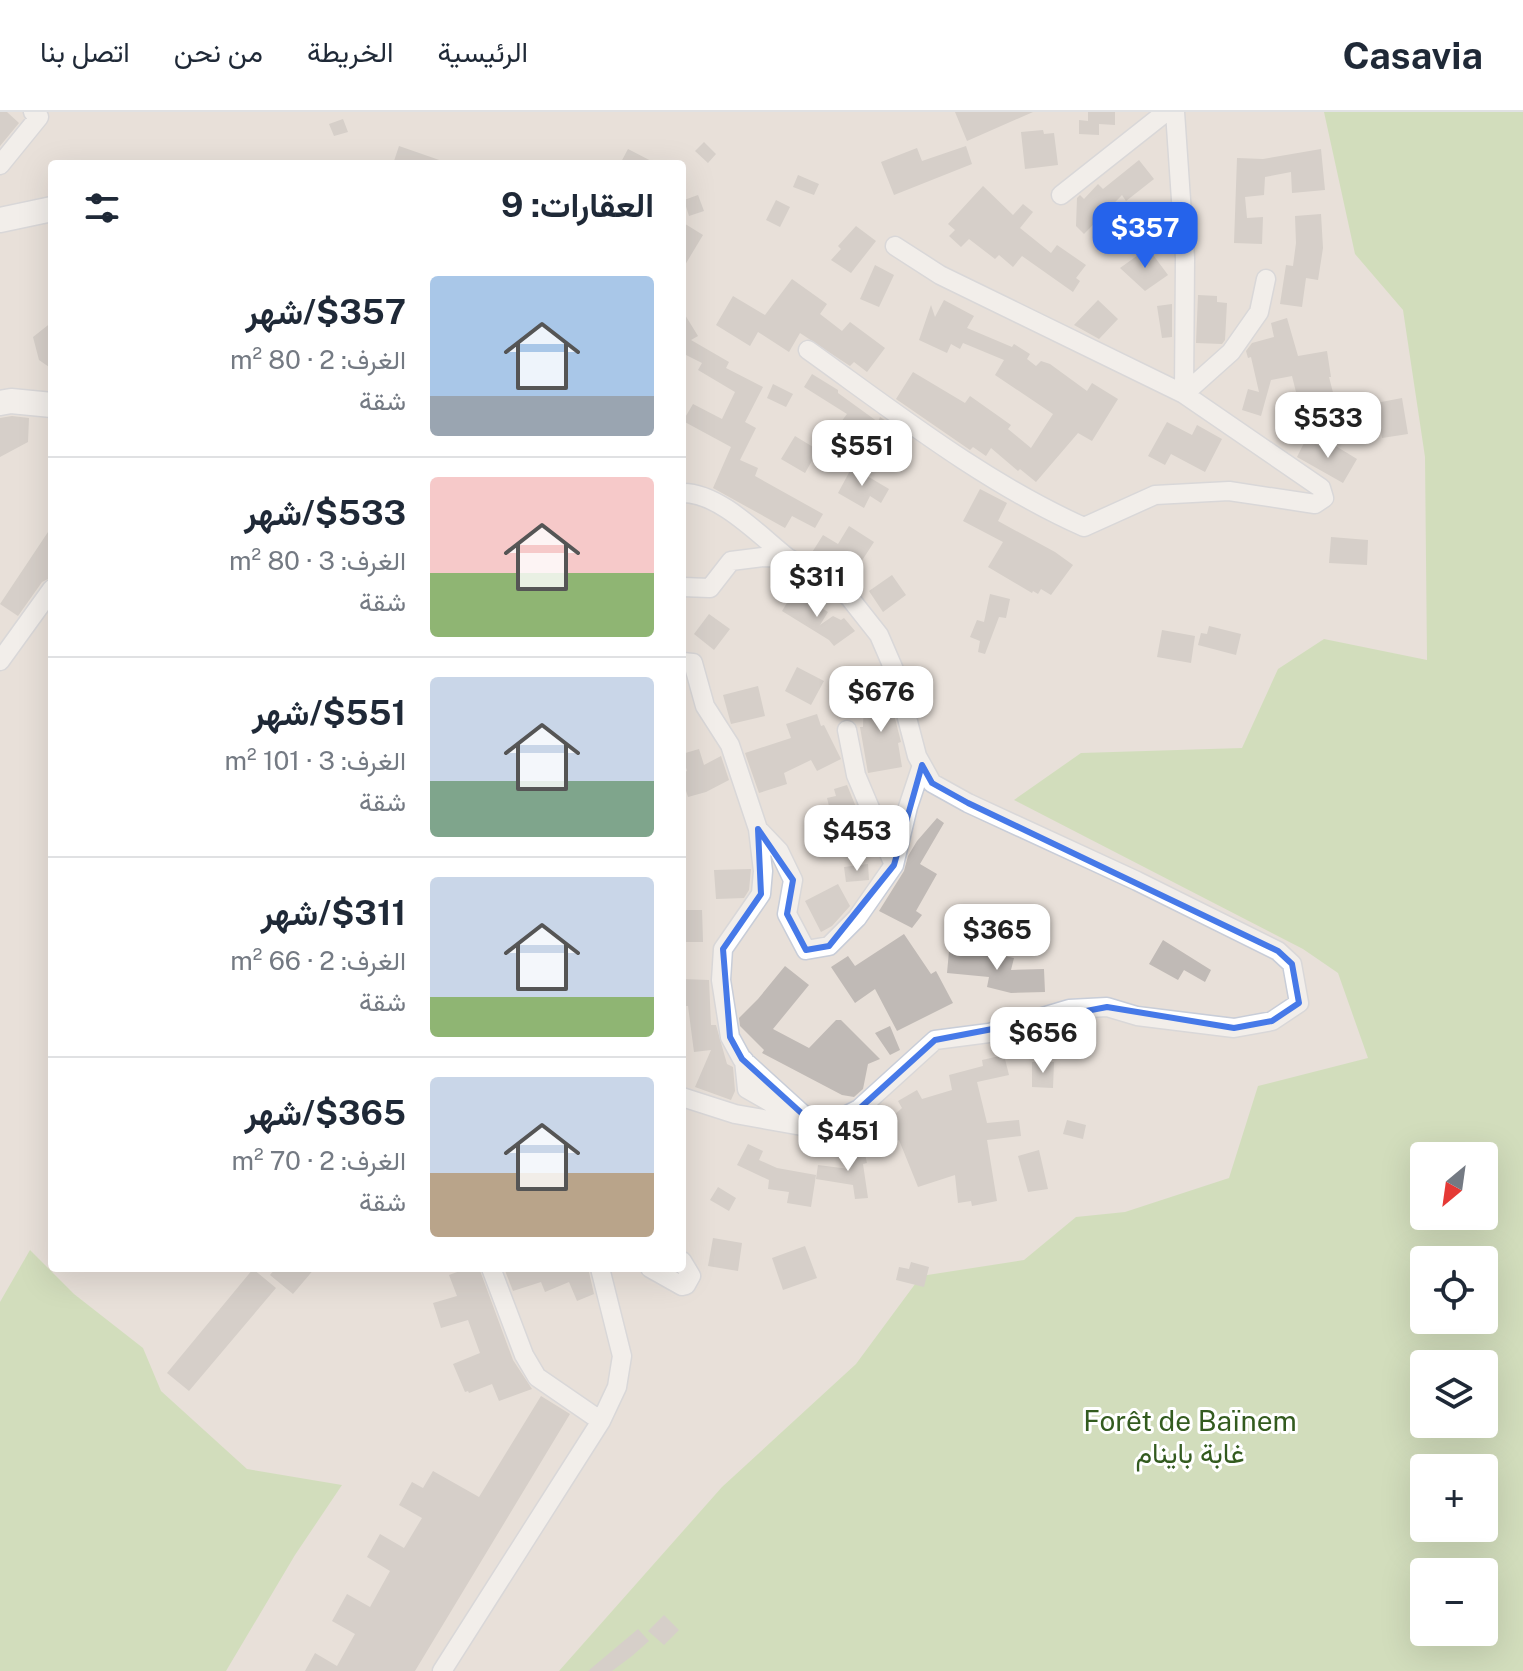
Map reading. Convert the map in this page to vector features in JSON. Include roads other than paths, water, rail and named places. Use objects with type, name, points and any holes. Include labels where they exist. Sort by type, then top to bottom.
[{"type":"street","points":[[0,165],[39,117],[33,112]]},
{"type":"street","points":[[1061,195],[1166,112]]},
{"type":"street","points":[[1175,112],[1185,258],[1184,394]]},
{"type":"street","points":[[0,220],[48,210]]},
{"type":"street","points":[[808,350],[905,419],[1027,499],[1084,527],[1155,495],[1229,491],[1315,504],[1322,502],[1325,494],[1321,488],[1184,394],[940,275],[895,246]]},
{"type":"street","points":[[1184,394],[1231,352],[1259,312],[1266,279]]},
{"type":"street","points":[[0,403],[48,405]]},
{"type":"street","points":[[686,493],[697,493],[720,504],[788,558],[849,597],[879,635],[895,672],[917,756],[932,783],[1278,951],[1292,964],[1299,1003],[1272,1021],[1234,1028],[1137,1016],[1107,1007],[1069,1009],[989,1033],[935,1040],[859,1109],[819,1129],[735,1114],[686,1098]]},
{"type":"street","points":[[686,587],[710,588],[731,561],[788,558]]},
{"type":"street","points":[[0,661],[48,597]]},
{"type":"street","points":[[686,662],[693,663],[705,706],[730,745],[758,829],[763,871],[761,894],[723,949],[721,980],[730,1037],[744,1060],[747,1089],[819,1129]]},
{"type":"street","points":[[847,730],[856,775],[894,865]]},
{"type":"street","points":[[758,829],[779,851],[793,880],[787,914],[806,950],[829,946],[857,918],[894,865],[922,765]]},
{"type":"street","points":[[657,1272],[682,1286],[691,1276],[686,1268]]},
{"type":"street","points":[[493,1272],[524,1355],[537,1377],[601,1421]]},
{"type":"street","points":[[442,1671],[601,1421],[617,1387],[622,1356],[601,1272]]},
{"type":"park label","name":"Forêt de Baïnem غابة باينام","points":[[1190,1436]]}]
